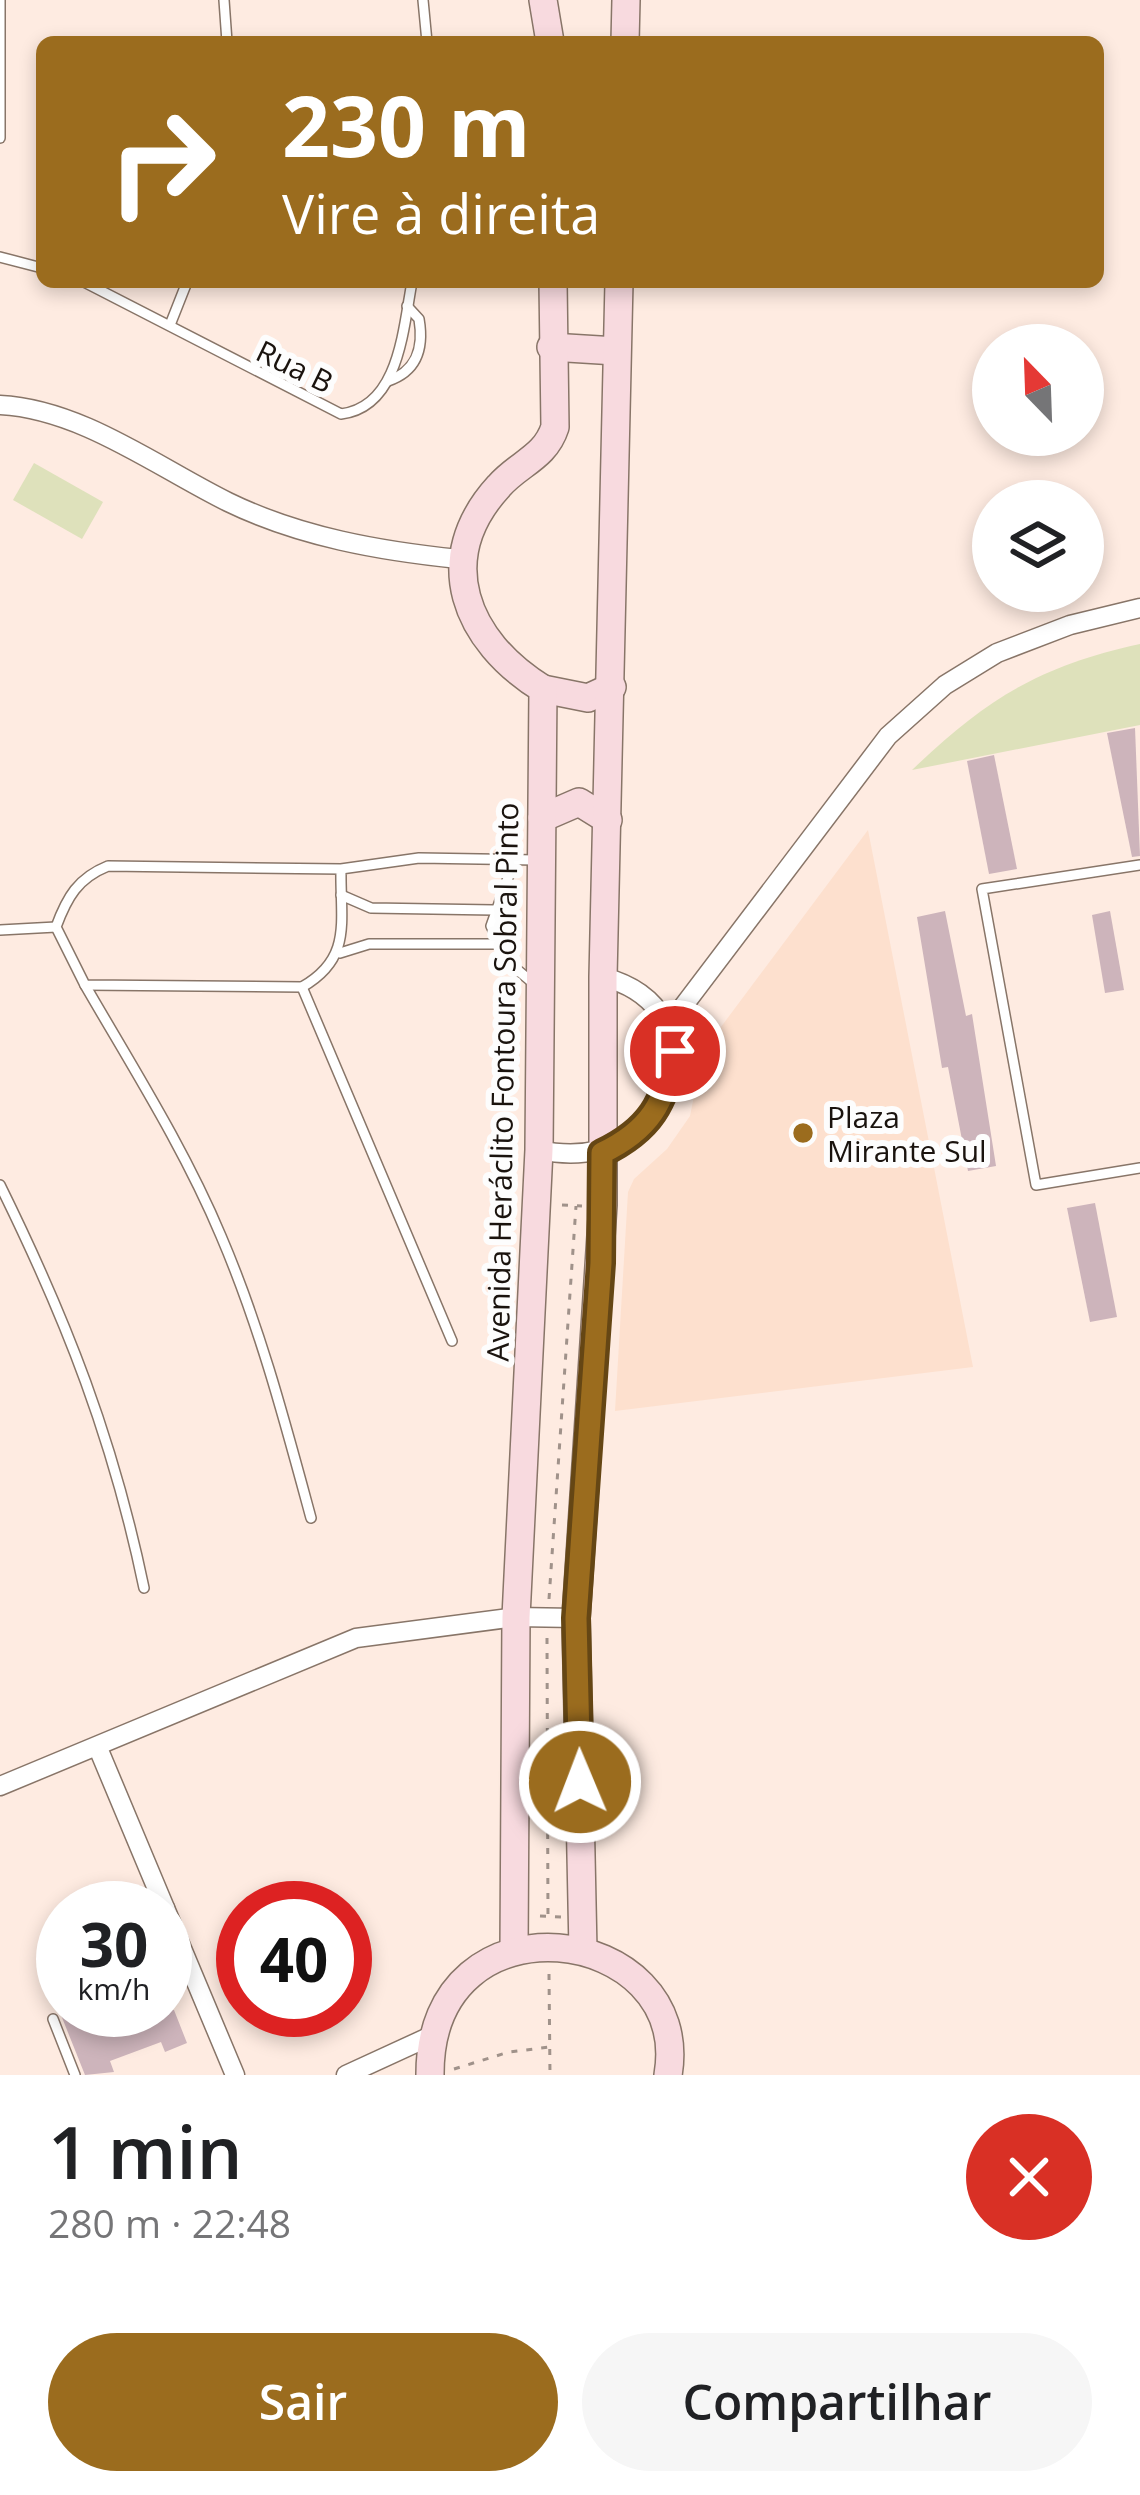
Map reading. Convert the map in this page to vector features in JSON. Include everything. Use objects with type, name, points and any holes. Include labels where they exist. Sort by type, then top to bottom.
[{"type":"street","points":[[543,0],[549,36]]},
{"type":"street","points":[[626,0],[626,36]]},
{"type":"street","points":[[554,288],[550,347],[554,427],[549,446],[486,501],[459,559],[470,607],[492,643],[543,688],[588,698],[612,687]]},
{"type":"street","points":[[583,1950],[576,1618],[603,1205],[603,976],[619,288]]},
{"type":"street","points":[[550,347],[616,351]]},
{"type":"street","points":[[0,405],[59,417],[231,504],[303,531],[382,551],[459,559]]},
{"type":"street","points":[[669,1025],[888,736],[931,698],[997,653],[1070,625],[1140,608]]},
{"type":"street","name":"Avenida Heráclito Fontoura Sobral Pinto","points":[[514,1950],[517,1581],[539,1150],[541,990],[528,860],[542,818],[543,688]]},
{"type":"street","points":[[542,818],[579,802],[608,820]]},
{"type":"street","points":[[539,1150],[569,1156],[602,1153],[632,1138],[656,1116],[675,1051],[669,1025],[647,998],[624,982],[603,976]]},
{"type":"street","points":[[0,1786],[356,1638],[516,1631],[576,1618]]},
{"type":"street","points":[[98,1748],[154,1881]]},
{"type":"street","points":[[442,2072],[433,2035],[450,1998],[478,1969],[514,1950],[549,1945],[583,1950],[618,1966],[646,1993],[664,2027],[668,2075]]},
{"type":"street","points":[[192,1972],[235,2075]]},
{"type":"street","points":[[346,2075],[433,2035]]},
{"type":"lane","points":[[0,0],[0,138]]},
{"type":"lane","points":[[224,0],[227,36]]},
{"type":"lane","points":[[423,0],[426,36]]},
{"type":"lane","points":[[0,256],[36,266]]},
{"type":"lane","name":"Rua B","points":[[95,288],[341,414],[362,412],[379,399],[388,381],[403,376],[420,350],[419,319],[407,306]]},
{"type":"lane","points":[[170,326],[185,288]]},
{"type":"lane","points":[[388,381],[411,288]]},
{"type":"lane","points":[[310,1518],[256,1325],[221,1236],[176,1140],[85,986],[56,927],[66,901],[85,875],[108,866],[341,869],[419,858],[528,860]]},
{"type":"lane","points":[[528,860],[494,910],[496,944],[508,962],[541,990]]},
{"type":"lane","points":[[1140,865],[982,889],[1036,1185],[1140,1168]]},
{"type":"lane","points":[[340,953],[341,869]]},
{"type":"lane","points":[[341,895],[371,908],[494,910]]},
{"type":"lane","points":[[0,930],[56,927]]},
{"type":"lane","points":[[85,986],[302,987],[322,976],[340,953],[369,944],[496,944]]},
{"type":"lane","points":[[302,987],[406,1223],[452,1341]]},
{"type":"lane","points":[[0,1185],[52,1291],[99,1406],[144,1588]]},
{"type":"lane","points":[[60,2037],[75,2075]]},
{"type":"path","points":[[536,1204],[603,1205]]},
{"type":"path","points":[[517,1581],[577,1582]]},
{"type":"path","points":[[516,1631],[577,1647]]},
{"type":"path","points":[[514,1917],[583,1917]]},
{"type":"path","points":[[442,2072],[509,2052],[550,2048]]},
{"type":"shaded area","name":"Plaza Mirante Sul","points":[[868,830],[973,1367],[615,1411],[628,1192],[690,1116],[703,1051]]},
{"type":"green space","points":[[34,463],[103,502],[82,539],[13,500]]},
{"type":"green space","points":[[1140,644],[1140,725],[912,770],[965,723],[1016,689],[1072,663]]},
{"type":"building","points":[[1135,728],[1140,856],[1132,857],[1107,733]]},
{"type":"building","points":[[994,755],[1017,869],[989,874],[967,761]]},
{"type":"building","points":[[945,911],[966,1016],[972,1014],[996,1166],[968,1171],[948,1067],[942,1068],[917,917]]},
{"type":"building","points":[[1110,911],[1124,990],[1105,993],[1092,915]]},
{"type":"building","points":[[1095,1203],[1117,1317],[1090,1322],[1067,1208]]},
{"type":"building","points":[[70,2037],[185,2037],[187,2043],[165,2052],[161,2042],[110,2061],[114,2072],[85,2075]]},
{"type":"place","name":"Plaza Mirante Sul","points":[[803,1133]]},
{"type":"route","points":[[580,1782],[577,1582],[601,1263],[602,1153],[632,1138],[656,1116],[675,1051]]}]
